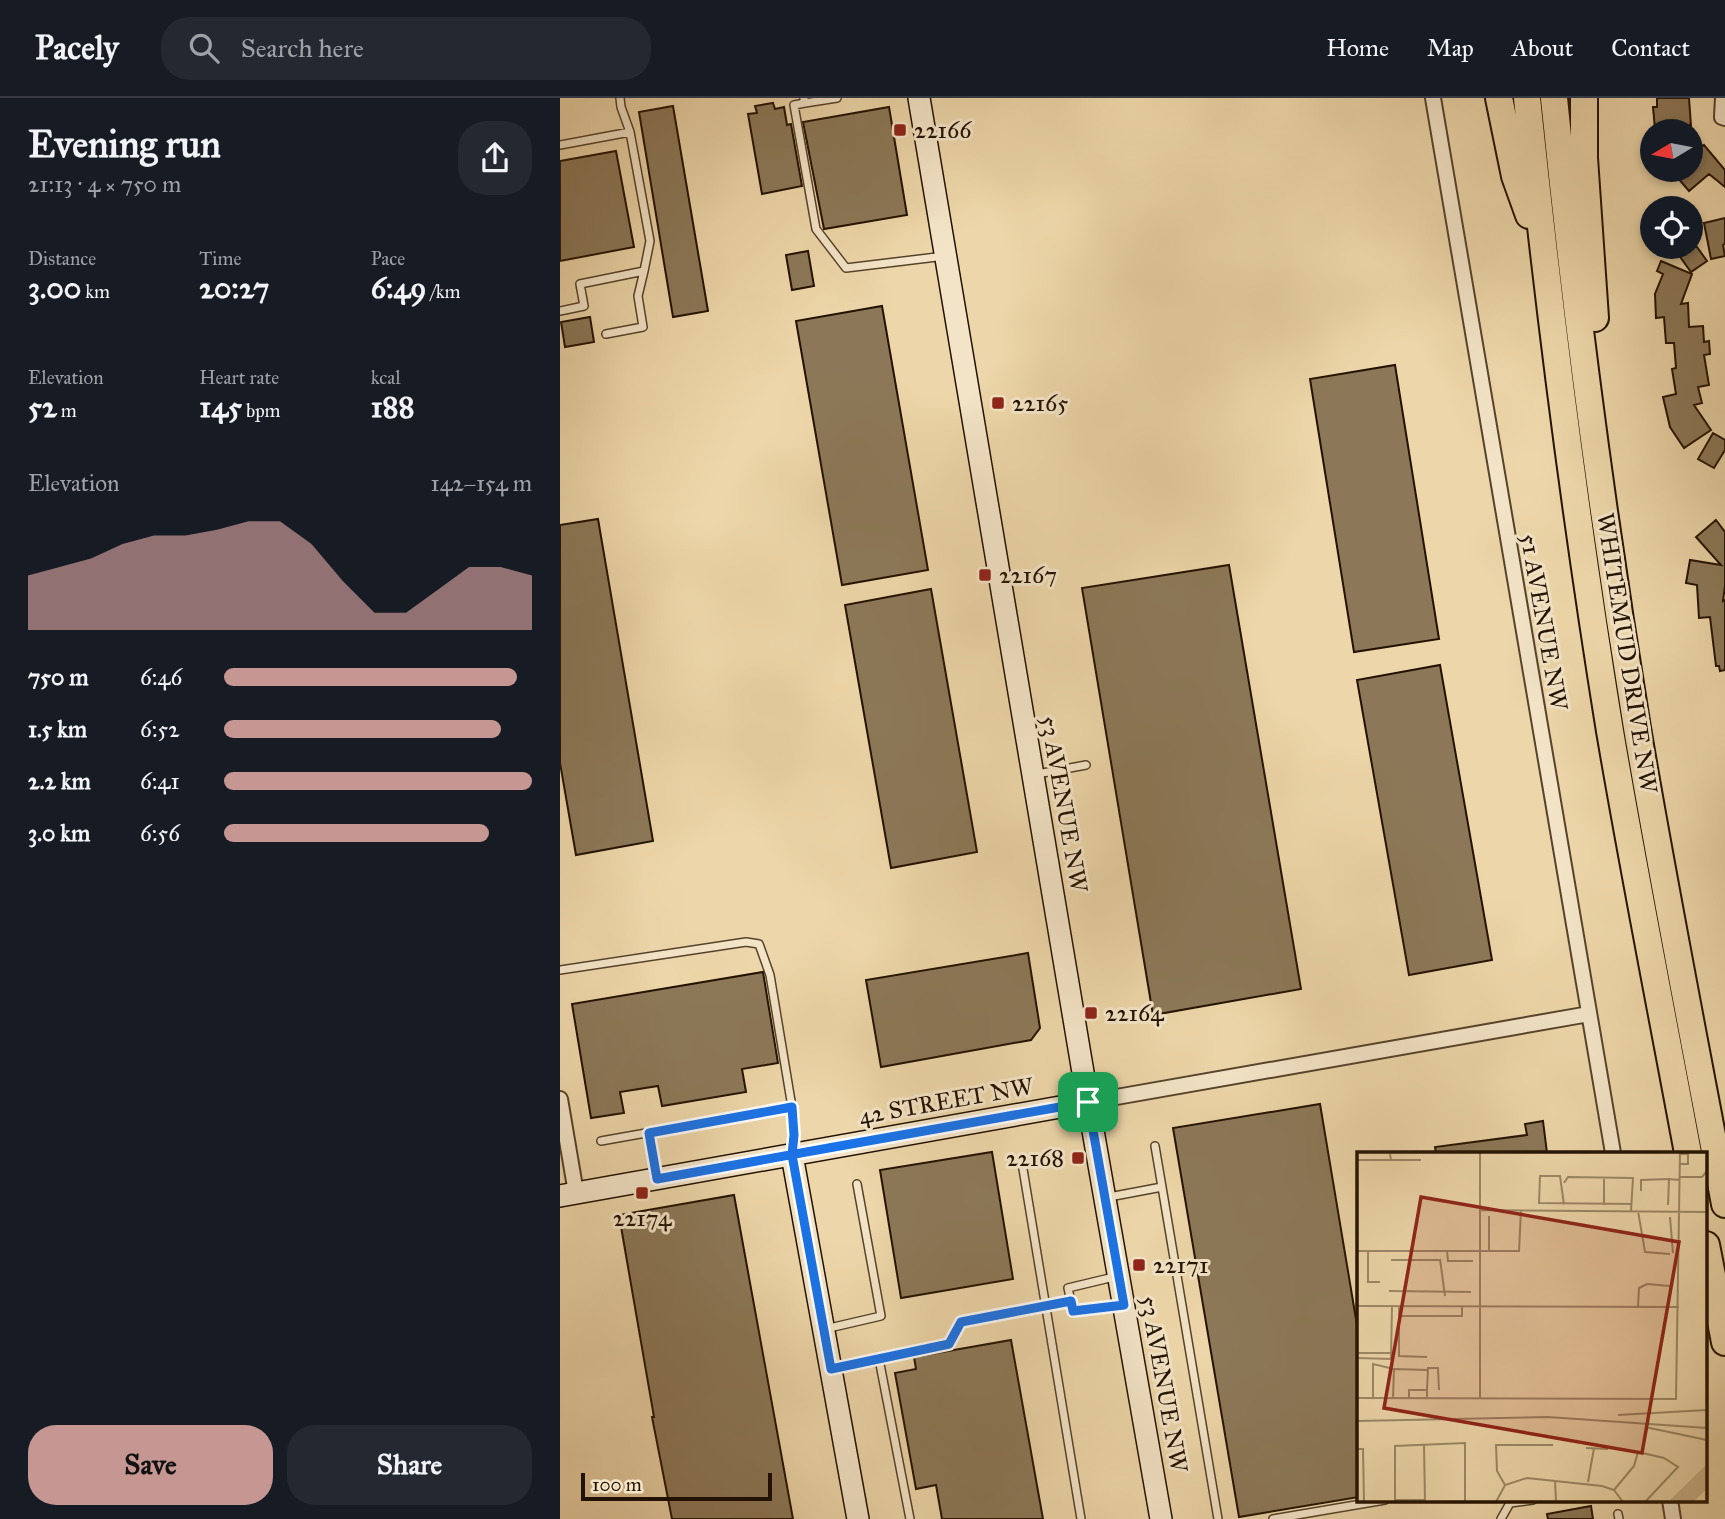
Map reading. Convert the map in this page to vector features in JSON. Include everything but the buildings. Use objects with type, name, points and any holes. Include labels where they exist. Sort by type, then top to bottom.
[{"type":"highway","points":[[1499,98],[1515,176],[1544,259]]},
{"type":"highway","name":"WHITEMUD DRIVE NW","points":[[1527,98],[1572,479],[1611,732],[1688,1152]]},
{"type":"highway","name":"WHITEMUD DRIVE NW","points":[[1554,98],[1599,477],[1653,819],[1725,1204]]},
{"type":"highway","points":[[1584,98],[1584,158],[1594,279],[1599,477]]},
{"type":"highway","points":[[1708,1255],[1725,1342]]},
{"type":"street","name":"53 AVENUE NW","points":[[919,98],[1161,1519]]},
{"type":"street","name":"51 AVENUE NW","points":[[1433,98],[1613,1152]]},
{"type":"street","points":[[1723,98],[1725,118]]},
{"type":"street","name":"42 STREET NW","points":[[568,1195],[1589,1014]]},
{"type":"street","points":[[560,1100],[568,1195]]},
{"type":"street","points":[[792,1155],[858,1519]]},
{"type":"lane","points":[[606,334],[643,327],[638,296],[649,241],[630,132],[620,98]]},
{"type":"lane","points":[[837,98],[804,100],[794,104],[817,229],[846,268],[945,256]]},
{"type":"lane","points":[[560,145],[630,132]]},
{"type":"lane","points":[[560,311],[584,306],[580,284],[644,271]]},
{"type":"lane","points":[[1032,774],[1086,765]]},
{"type":"lane","points":[[560,970],[746,942],[759,944],[771,975],[792,1107],[792,1155]]},
{"type":"lane","points":[[601,1141],[792,1107]]},
{"type":"lane","points":[[649,1133],[657,1179]]},
{"type":"lane","points":[[1155,1146],[1218,1519]]},
{"type":"lane","points":[[1023,1163],[1044,1306],[1081,1519]]},
{"type":"lane","points":[[824,1329],[881,1317],[857,1184]]},
{"type":"lane","points":[[1105,1198],[1162,1186]]},
{"type":"lane","points":[[1119,1276],[1069,1288],[1071,1301],[1073,1311],[1124,1305]]},
{"type":"lane","points":[[831,1369],[949,1344],[961,1322],[1071,1301]]},
{"type":"lane","points":[[880,1359],[910,1519]]},
{"type":"lane","points":[[1273,1519],[1373,1502]]},
{"type":"lane","points":[[1501,1519],[1510,1502]]},
{"type":"place","name":"22166","points":[[900,130]]},
{"type":"place","name":"22165","points":[[998,403]]},
{"type":"place","name":"22167","points":[[985,575]]},
{"type":"place","name":"22164","points":[[1091,1013]]},
{"type":"place","name":"22168","points":[[1078,1158]]},
{"type":"place","name":"22174","points":[[642,1193]]},
{"type":"place","name":"22171","points":[[1139,1265]]},
{"type":"route","points":[[1088,1102],[792,1155],[772,1158],[657,1179],[649,1133],[792,1107],[792,1155],[831,1369],[949,1344],[961,1322],[1071,1301],[1073,1311],[1124,1305],[1088,1102]]}]
